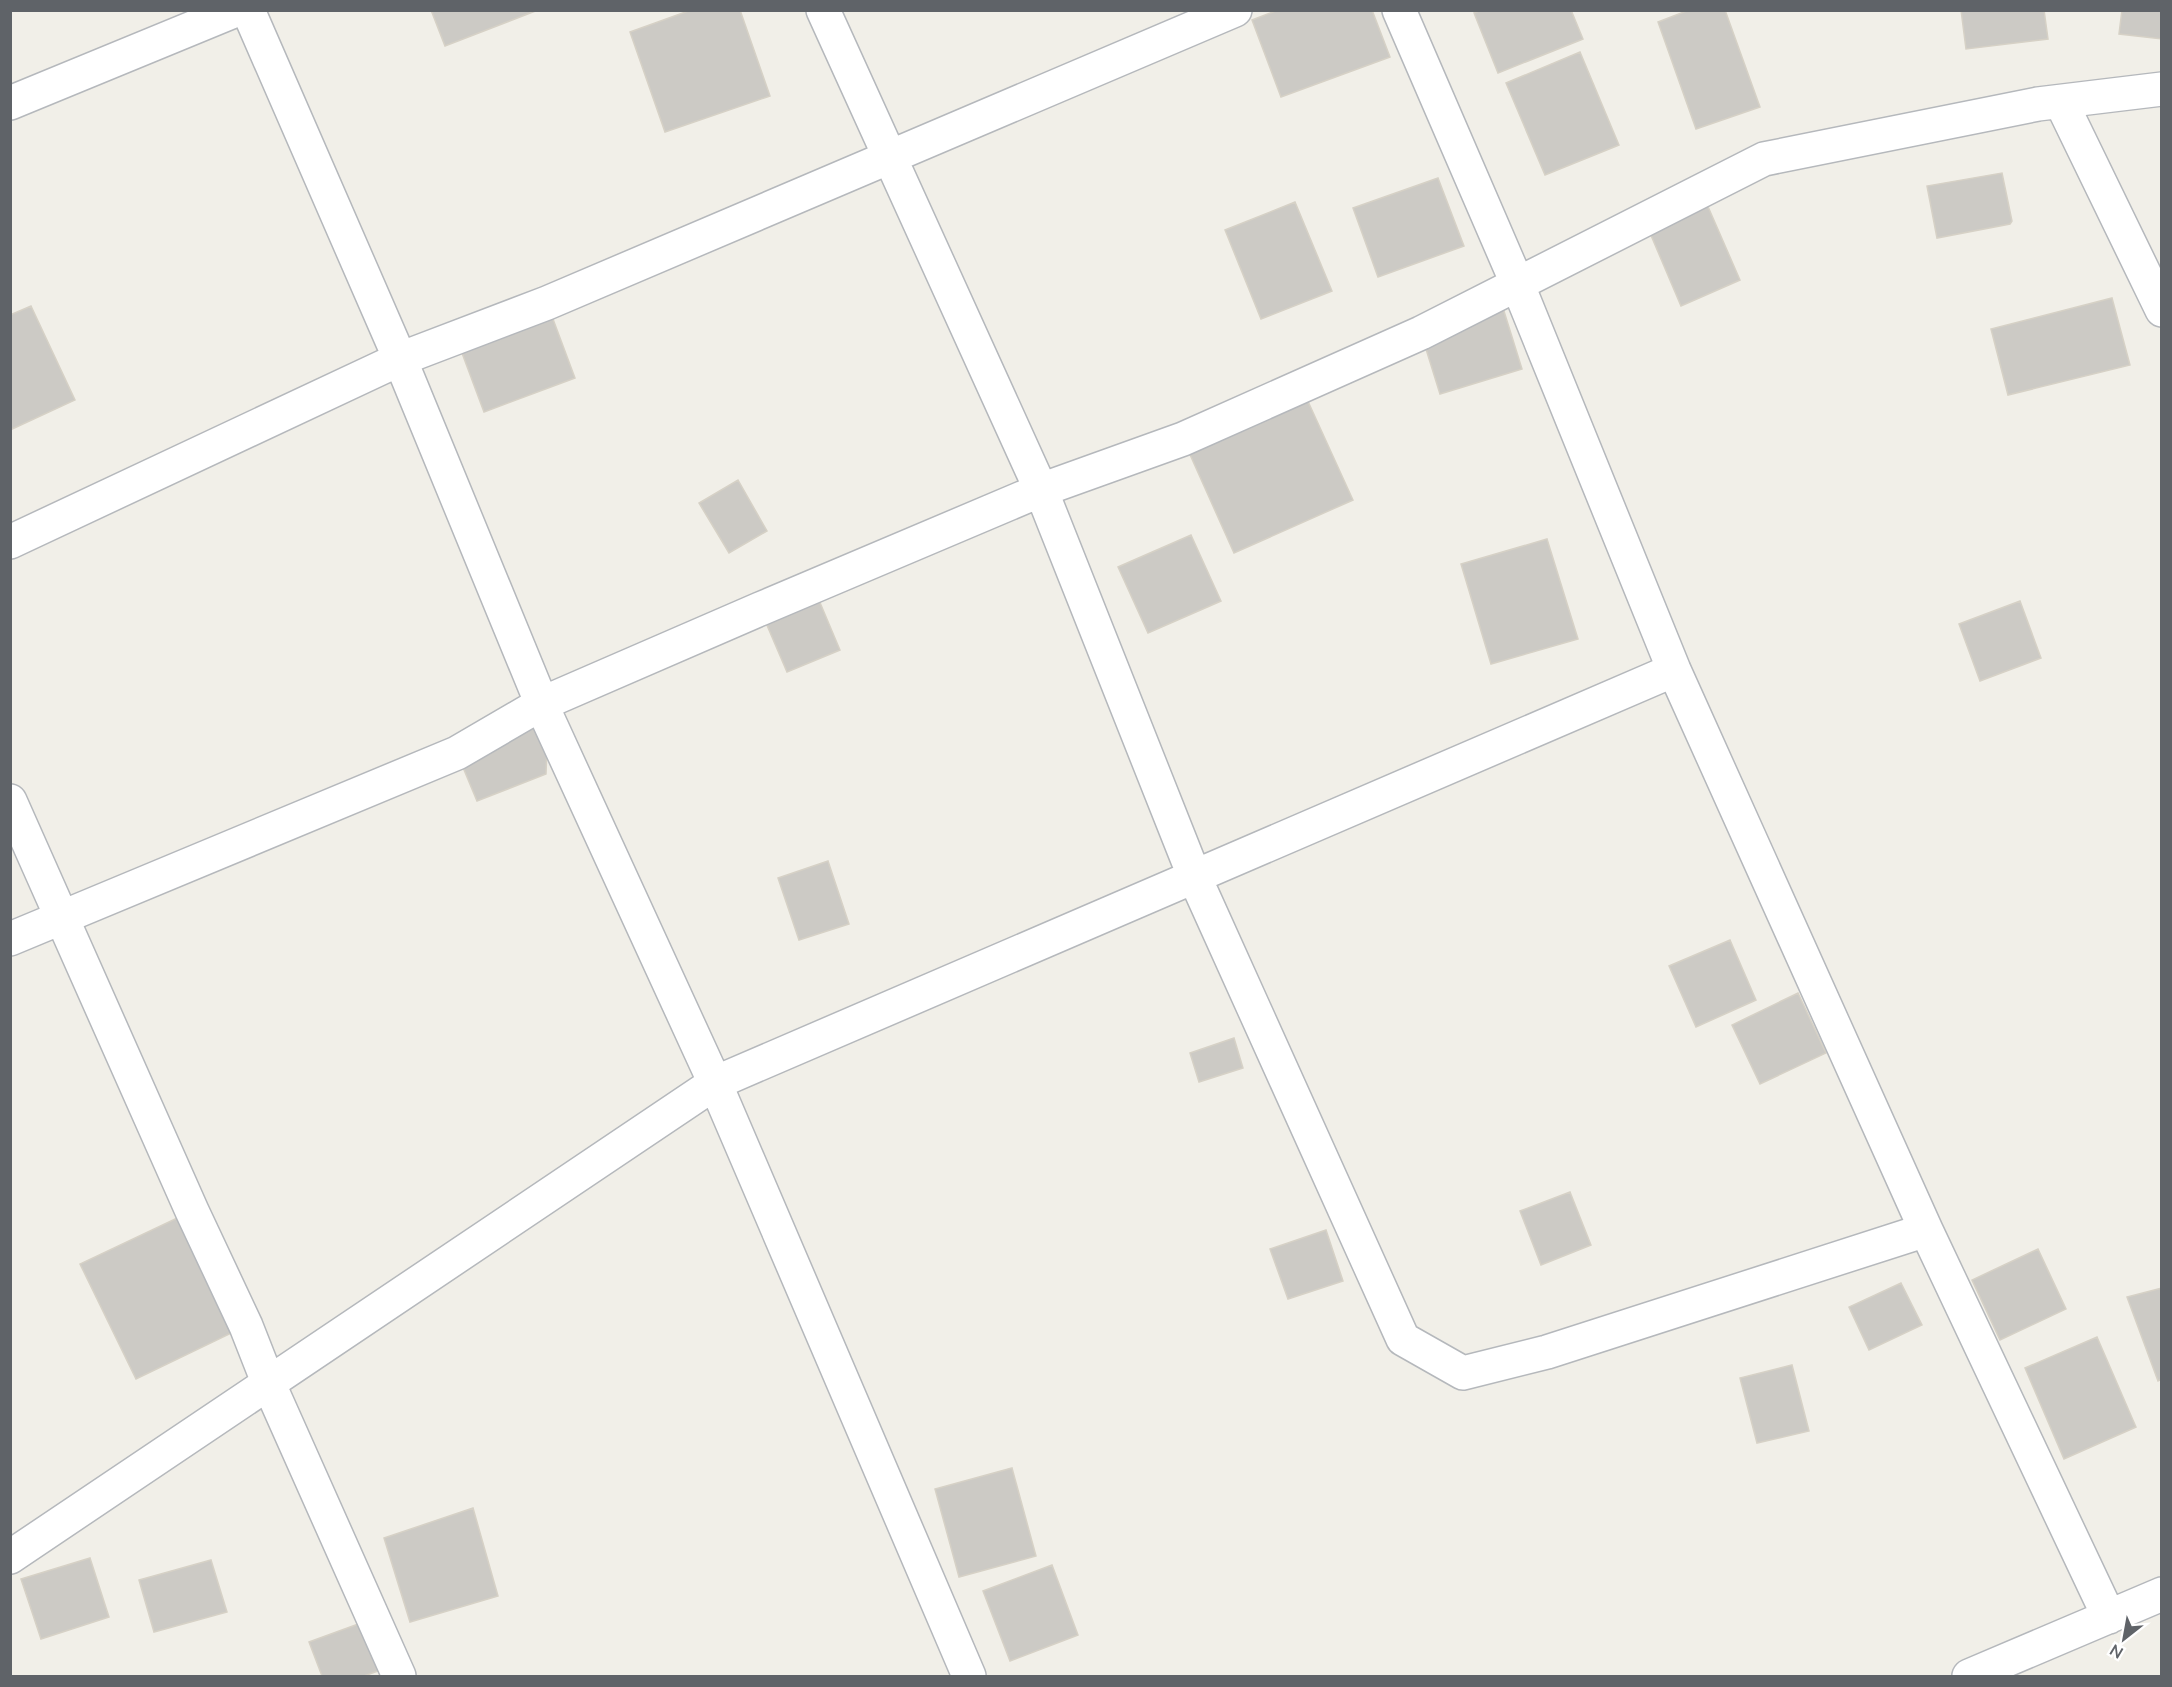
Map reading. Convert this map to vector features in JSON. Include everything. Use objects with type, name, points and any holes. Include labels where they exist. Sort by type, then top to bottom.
[{"type":"street","points":[[10,104],[236,10]]},
{"type":"street","points":[[248,10],[400,359],[541,704],[715,1083],[969,1677]]},
{"type":"street","points":[[823,10],[1041,490],[1195,878],[1402,1340],[1463,1373],[1546,1352],[1926,1230]]},
{"type":"street","points":[[10,542],[400,359],[547,303],[1235,10]]},
{"type":"street","points":[[1399,10],[1517,283],[1674,670],[1926,1230],[2109,1617]]},
{"type":"street","points":[[10,939],[457,753],[541,704],[1041,490],[1183,439],[1421,333],[1764,159],[2061,102],[2162,89]]},
{"type":"street","points":[[2061,102],[2162,310]]},
{"type":"street","points":[[10,1557],[715,1083],[1674,670]]},
{"type":"street","points":[[10,801],[192,1211],[246,1326],[268,1382],[399,1677]]},
{"type":"street","points":[[1969,1677],[2162,1594]]},
{"type":"building","points":[[431,10],[538,10],[445,46]]},
{"type":"building","points":[[691,10],[740,10],[770,96],[665,132],[630,32]]},
{"type":"building","points":[[1278,10],[1372,10],[1390,57],[1281,97],[1252,20]]},
{"type":"building","points":[[1481,10],[1571,10],[1583,39],[1498,73],[1474,13]]},
{"type":"building","points":[[1689,10],[1725,10],[1760,107],[1696,129],[1658,22]]},
{"type":"building","points":[[1961,10],[2044,10],[2048,39],[1966,49]]},
{"type":"building","points":[[2122,10],[2162,10],[2162,39],[2119,34]]},
{"type":"building","points":[[1580,52],[1619,145],[1545,175],[1506,83]]},
{"type":"building","points":[[2002,173],[2012,221],[2010,224],[1937,238],[1927,186]]},
{"type":"building","points":[[1438,178],[1464,246],[1378,277],[1353,208]]},
{"type":"building","points":[[1295,202],[1332,291],[1261,319],[1225,230]]},
{"type":"building","points":[[1706,202],[1740,280],[1681,306],[1647,226]]},
{"type":"building","points":[[2112,298],[2130,365],[2008,395],[1991,329]]},
{"type":"building","points":[[547,303],[575,378],[484,412],[456,337]]},
{"type":"building","points":[[31,306],[75,400],[10,430],[10,315]]},
{"type":"building","points":[[1503,308],[1522,369],[1440,394],[1421,333]]},
{"type":"building","points":[[1301,386],[1353,500],[1234,553],[1183,439]]},
{"type":"building","points":[[738,480],[767,531],[729,553],[699,503]]},
{"type":"building","points":[[1191,535],[1221,601],[1148,633],[1118,567]]},
{"type":"building","points":[[1547,539],[1578,639],[1491,664],[1461,564]]},
{"type":"building","points":[[813,586],[840,650],[787,672],[760,609]]},
{"type":"building","points":[[2020,601],[2041,658],[1980,681],[1959,624]]},
{"type":"building","points":[[548,719],[546,774],[477,801],[457,753]]},
{"type":"building","points":[[828,861],[849,924],[799,940],[778,878]]},
{"type":"building","points":[[1730,940],[1756,1000],[1696,1027],[1669,966]]},
{"type":"building","points":[[1798,993],[1826,1053],[1760,1084],[1732,1025]]},
{"type":"building","points":[[1234,1038],[1243,1068],[1199,1082],[1190,1053]]},
{"type":"building","points":[[1570,1192],[1591,1245],[1541,1265],[1520,1211]]},
{"type":"building","points":[[192,1211],[246,1326],[136,1379],[80,1264]]},
{"type":"building","points":[[1326,1230],[1343,1281],[1288,1299],[1270,1249]]},
{"type":"building","points":[[2038,1249],[2066,1309],[2000,1340],[1972,1280]]},
{"type":"building","points":[[1901,1283],[1922,1325],[1869,1350],[1849,1307]]},
{"type":"building","points":[[2162,1288],[2162,1379],[2158,1381],[2127,1297]]},
{"type":"building","points":[[2097,1337],[2136,1427],[2064,1459],[2025,1368]]},
{"type":"building","points":[[1792,1365],[1809,1431],[1757,1443],[1740,1378]]},
{"type":"building","points":[[1012,1468],[1036,1556],[959,1577],[935,1489]]},
{"type":"building","points":[[473,1508],[498,1596],[410,1622],[384,1538]]},
{"type":"building","points":[[90,1558],[109,1617],[41,1639],[21,1579]]},
{"type":"building","points":[[211,1560],[227,1612],[154,1632],[139,1580]]},
{"type":"building","points":[[1052,1565],[1078,1635],[1010,1661],[983,1591]]},
{"type":"building","points":[[361,1623],[378,1671],[364,1676],[322,1676],[309,1642]]}]
